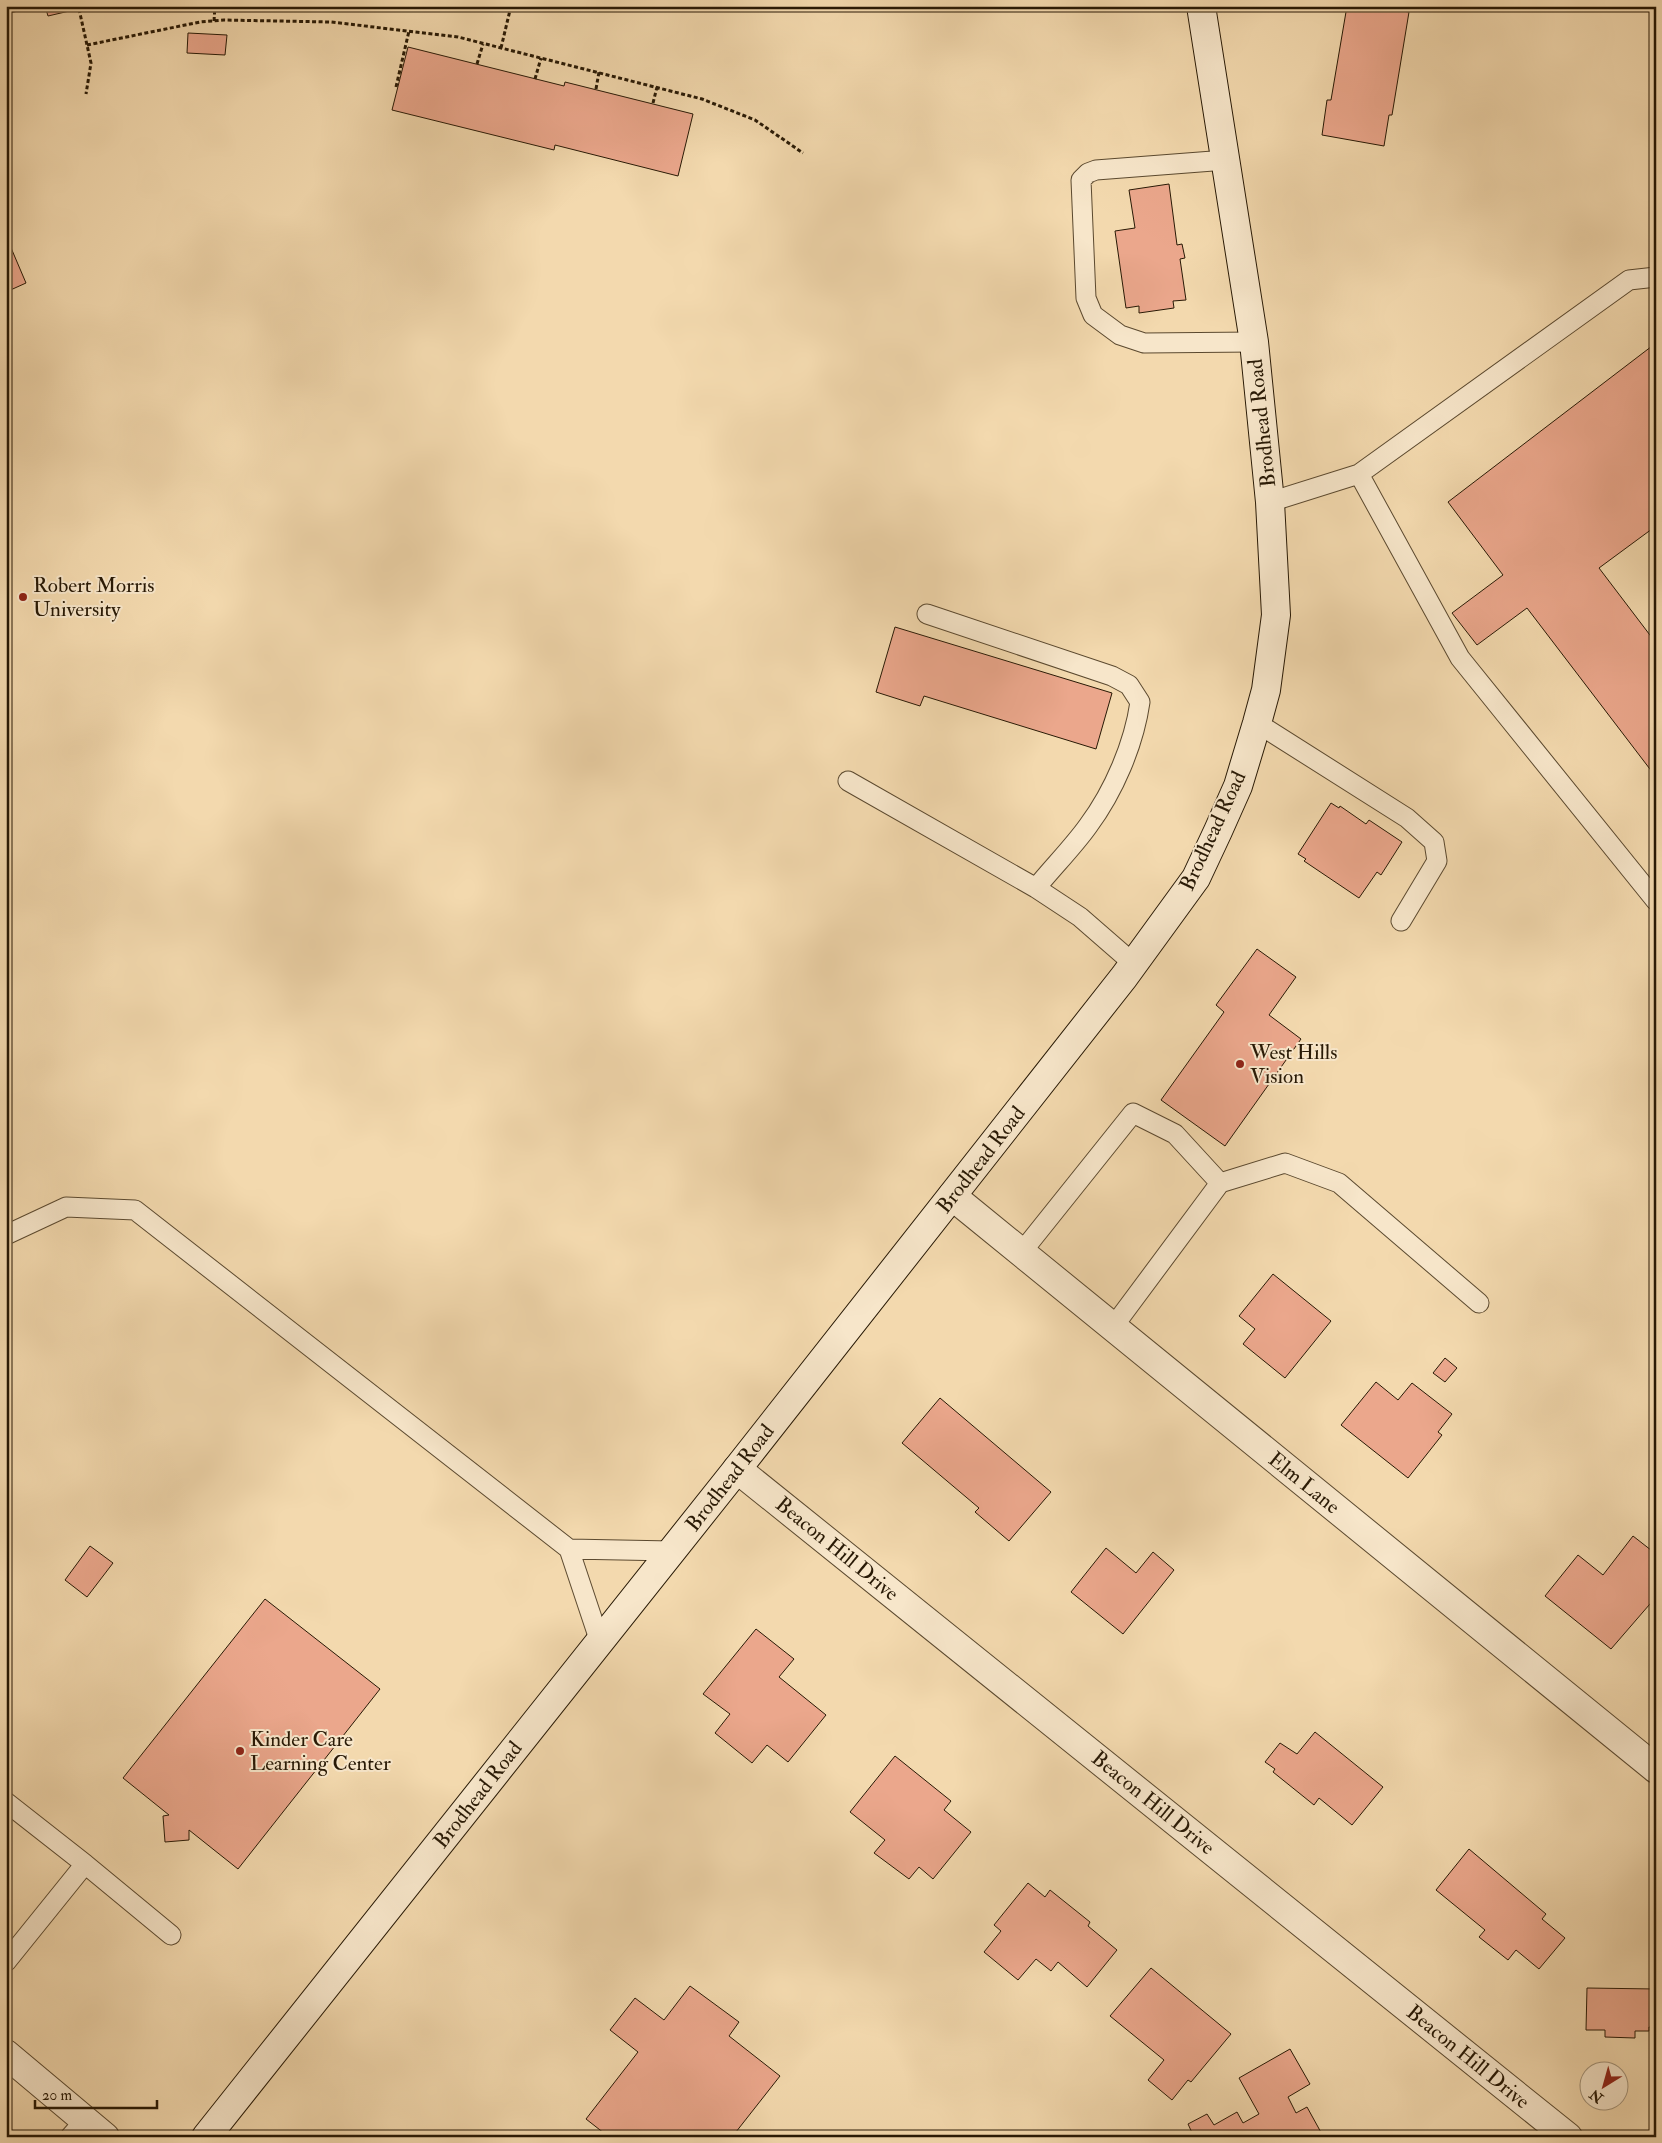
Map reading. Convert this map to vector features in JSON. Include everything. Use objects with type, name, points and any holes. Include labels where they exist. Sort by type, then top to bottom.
[{"type":"main road","name":"Brodhead Road","points":[[211,2135],[1134,964],[1196,878],[1238,786],[1266,690],[1276,616],[1270,502],[1254,342],[1201,6]]},
{"type":"main road","name":"Elm Lane","points":[[952,1196],[1656,1769]]},
{"type":"main road","name":"Beacon Hill Drive","points":[[737,1469],[1568,2137]]},
{"type":"main road","points":[[6,2054],[87,2131]]},
{"type":"lane","points":[[1226,160],[1096,170],[1088,173],[1082,180],[1086,298],[1094,315],[1120,335],[1144,343],[1254,342]]},
{"type":"lane","points":[[1270,502],[1359,474],[1629,280],[1656,278]]},
{"type":"lane","points":[[1359,474],[1460,658],[1656,901]]},
{"type":"lane","points":[[927,614],[1112,676],[1129,685],[1140,702],[1137,726],[1119,774],[1089,825],[1036,888]]},
{"type":"lane","points":[[1257,723],[1407,818],[1434,842],[1437,861],[1401,921]]},
{"type":"lane","points":[[848,781],[1036,888],[1080,917],[1134,964]]},
{"type":"lane","points":[[1021,1253],[1133,1113],[1175,1134],[1220,1184]]},
{"type":"lane","points":[[1113,1327],[1220,1184],[1285,1164],[1339,1183],[1478,1303]]},
{"type":"lane","points":[[6,1234],[66,1207],[135,1210],[569,1549],[600,1642]]},
{"type":"lane","points":[[569,1549],[672,1551]]},
{"type":"lane","points":[[6,1802],[171,1935]]},
{"type":"lane","points":[[6,1962],[85,1864]]},
{"type":"path","points":[[214,21],[215,6]]},
{"type":"path","points":[[500,48],[511,6]]},
{"type":"path","points":[[79,9],[90,63],[86,94]]},
{"type":"path","points":[[87,45],[200,22],[214,21],[331,22],[458,37],[702,98],[755,120],[803,153]]},
{"type":"path","points":[[396,87],[409,31]]},
{"type":"path","points":[[477,64],[483,44]]},
{"type":"path","points":[[535,79],[541,58]]},
{"type":"path","points":[[596,89],[599,72]]},
{"type":"path","points":[[653,103],[657,87]]},
{"type":"building","points":[[6,6],[38,6],[6,14]]},
{"type":"building","points":[[45,6],[91,6],[48,16]]},
{"type":"building","points":[[1347,6],[1372,6],[1409,12],[1392,115],[1389,115],[1384,146],[1322,135],[1327,100],[1331,100]]},
{"type":"building","points":[[188,33],[227,35],[225,55],[187,53]]},
{"type":"building","points":[[408,47],[564,86],[565,82],[693,114],[678,176],[555,145],[554,150],[392,110]]},
{"type":"building","points":[[1169,184],[1177,245],[1182,244],[1185,258],[1180,259],[1186,300],[1173,301],[1174,308],[1139,313],[1139,306],[1126,308],[1115,231],[1135,228],[1129,190]]},
{"type":"building","points":[[6,236],[26,283],[6,292]]},
{"type":"building","points":[[1656,343],[1656,526],[1599,568],[1656,643],[1656,777],[1527,608],[1477,645],[1452,613],[1503,575],[1448,502]]},
{"type":"building","points":[[895,627],[1112,693],[1096,749],[924,696],[920,706],[876,692]]},
{"type":"building","points":[[1331,803],[1339,808],[1340,806],[1366,824],[1369,820],[1402,842],[1381,875],[1377,872],[1359,898],[1304,861],[1306,859],[1298,854]]},
{"type":"building","points":[[1257,949],[1296,977],[1269,1015],[1301,1039],[1225,1146],[1161,1100],[1224,1012],[1216,1005]]},
{"type":"building","points":[[1273,1274],[1331,1321],[1285,1378],[1243,1344],[1255,1329],[1239,1316]]},
{"type":"building","points":[[1445,1358],[1457,1368],[1445,1382],[1433,1373]]},
{"type":"building","points":[[1376,1382],[1398,1400],[1412,1383],[1452,1414],[1438,1432],[1442,1435],[1408,1478],[1341,1425]]},
{"type":"building","points":[[940,1398],[1051,1492],[1009,1541],[975,1512],[979,1508],[902,1443]]},
{"type":"building","points":[[1633,1536],[1656,1554],[1656,1597],[1611,1649],[1545,1596],[1578,1555],[1603,1575]]},
{"type":"building","points":[[90,1546],[113,1563],[87,1597],[65,1580]]},
{"type":"building","points":[[1106,1548],[1136,1573],[1153,1552],[1174,1570],[1123,1634],[1071,1592]]},
{"type":"building","points":[[265,1599],[380,1689],[238,1869],[189,1830],[189,1840],[165,1842],[163,1816],[169,1815],[123,1778]]},
{"type":"building","points":[[756,1629],[794,1659],[779,1677],[826,1715],[788,1762],[767,1745],[752,1763],[715,1733],[730,1714],[703,1694]]},
{"type":"building","points":[[1315,1732],[1383,1787],[1352,1825],[1319,1798],[1314,1805],[1273,1772],[1275,1769],[1265,1762],[1280,1743],[1297,1754]]},
{"type":"building","points":[[895,1756],[951,1801],[944,1810],[971,1832],[933,1879],[919,1867],[909,1879],[874,1853],[885,1840],[850,1812]]},
{"type":"building","points":[[1469,1849],[1546,1914],[1542,1919],[1565,1938],[1539,1969],[1516,1950],[1508,1960],[1479,1937],[1485,1930],[1436,1890]]},
{"type":"building","points":[[1028,1883],[1045,1897],[1050,1890],[1090,1922],[1088,1926],[1117,1950],[1087,1987],[1058,1962],[1051,1971],[1036,1959],[1018,1980],[984,1952],[1001,1931],[994,1925]]},
{"type":"building","points":[[1151,1968],[1231,2034],[1191,2082],[1188,2080],[1172,2100],[1148,2080],[1164,2060],[1110,2016]]},
{"type":"building","points":[[690,1986],[739,2022],[729,2036],[780,2076],[732,2137],[609,2137],[586,2119],[638,2052],[610,2030],[635,1998],[664,2020]]},
{"type":"building","points":[[1587,1988],[1656,1989],[1656,2028],[1649,2027],[1649,2031],[1635,2031],[1635,2038],[1605,2037],[1605,2030],[1586,2030]]},
{"type":"building","points":[[1290,2049],[1310,2084],[1288,2097],[1296,2113],[1307,2107],[1323,2136],[1194,2137],[1188,2124],[1207,2114],[1214,2125],[1237,2112],[1243,2123],[1259,2114],[1239,2078]]},
{"type":"place","name":"Robert Morris University","points":[[23,597]]},
{"type":"place","name":"West Hills Vision","points":[[1240,1064]]},
{"type":"place","name":"Kinder Care Learning Center","points":[[240,1751]]}]
